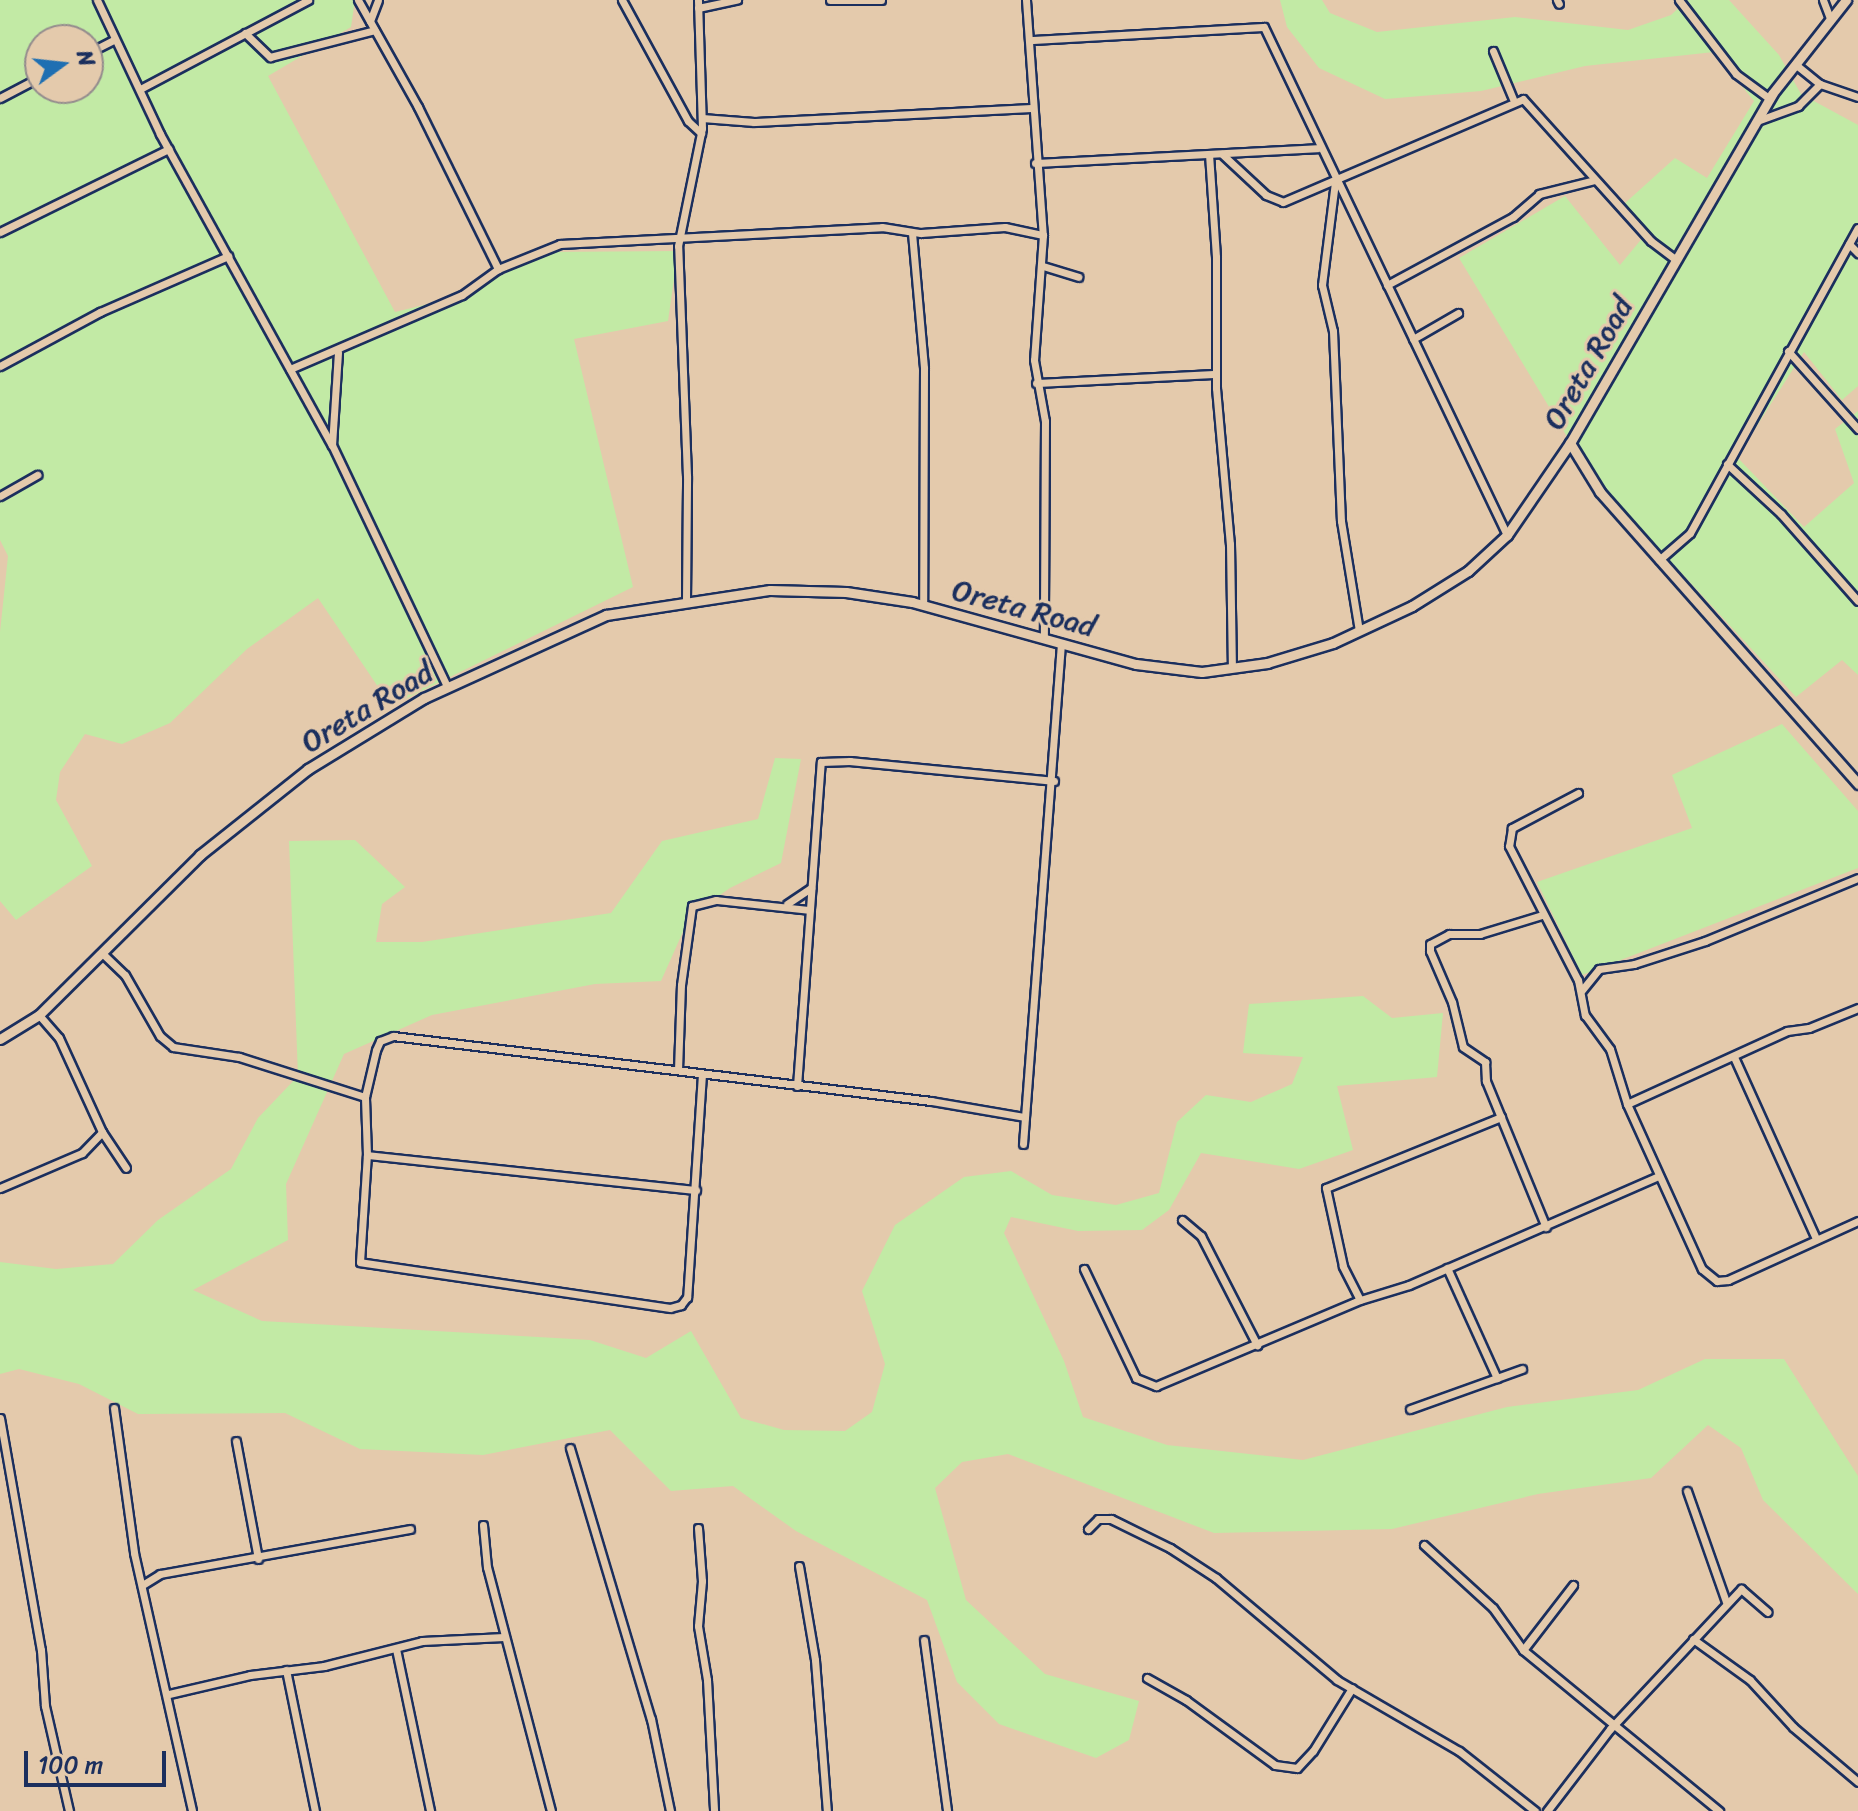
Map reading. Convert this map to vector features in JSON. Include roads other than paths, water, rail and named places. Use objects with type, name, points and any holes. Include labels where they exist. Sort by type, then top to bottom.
[{"type":"street","points":[[97,0],[169,149],[332,445],[447,686]]},
{"type":"street","points":[[142,88],[308,0]]},
{"type":"street","points":[[358,0],[498,269]]},
{"type":"street","points":[[370,21],[378,0]]},
{"type":"street","points":[[622,0],[688,121],[701,133]]},
{"type":"street","points":[[686,600],[678,239],[701,133],[698,4],[737,0]]},
{"type":"street","points":[[830,0],[881,0]]},
{"type":"street","points":[[1026,0],[1032,40],[1035,163],[1043,235],[1036,383],[1045,421],[1044,638]]},
{"type":"street","points":[[1679,0],[1736,74],[1770,99]]},
{"type":"street","points":[[1823,0],[1830,18]]},
{"type":"street","name":"Oreta Road","points":[[0,1039],[39,1015],[200,855],[308,769],[447,686],[606,615],[686,600],[770,590],[846,592],[923,605],[1136,664],[1202,672],[1267,663],[1359,631],[1412,606],[1468,571],[1507,535],[1570,443],[1770,99],[1846,0]]},
{"type":"street","points":[[1032,40],[1264,27],[1318,148],[1507,535]]},
{"type":"street","points":[[245,33],[270,57],[375,30]]},
{"type":"street","points":[[104,45],[115,39]]},
{"type":"street","points":[[1493,51],[1513,99]]},
{"type":"street","points":[[1795,64],[1820,84],[1858,97]]},
{"type":"street","points":[[1757,121],[1798,106],[1820,84]]},
{"type":"street","points":[[0,98],[24,85]]},
{"type":"street","points":[[1222,154],[1266,195],[1283,202],[1513,99],[1527,101],[1651,241],[1676,260]]},
{"type":"street","points":[[702,118],[754,122],[1033,108]]},
{"type":"street","points":[[1035,163],[1318,148]]},
{"type":"street","points":[[0,232],[169,149]]},
{"type":"street","points":[[1209,154],[1216,257],[1215,374],[1230,544],[1232,668]]},
{"type":"street","points":[[1335,180],[1322,285],[1333,331],[1341,521],[1359,631]]},
{"type":"street","points":[[1387,285],[1513,217],[1539,194],[1595,180]]},
{"type":"street","points":[[290,369],[338,352],[462,295],[498,269],[560,244],[882,227],[912,233],[1005,227],[1043,235]]},
{"type":"street","points":[[1659,560],[1690,533],[1858,228]]},
{"type":"street","points":[[912,233],[924,368],[923,605]]},
{"type":"street","points":[[1849,244],[1858,253]]},
{"type":"street","points":[[0,366],[100,312],[228,256]]},
{"type":"street","points":[[1043,266],[1078,277]]},
{"type":"street","points":[[1413,339],[1458,313]]},
{"type":"street","points":[[1788,351],[1858,429]]},
{"type":"street","points":[[332,445],[338,352]]},
{"type":"street","points":[[1036,383],[1215,374]]},
{"type":"street","points":[[320,423],[336,415]]},
{"type":"street","points":[[1570,443],[1600,492],[1858,784]]},
{"type":"street","points":[[1727,464],[1781,514],[1858,601]]},
{"type":"street","points":[[0,496],[37,475]]},
{"type":"street","points":[[1023,1144],[1054,781],[1061,643]]},
{"type":"street","points":[[797,1086],[821,762],[1054,781]]},
{"type":"street","points":[[1578,793],[1517,824],[1508,833],[1515,865],[1582,990],[1585,1015],[1610,1049],[1627,1104],[1696,1259],[1717,1281],[1774,1264],[1816,1239],[1858,1221]]},
{"type":"street","points":[[1582,990],[1589,975],[1599,969],[1634,964],[1705,941],[1858,878]]},
{"type":"street","points":[[787,904],[811,888]]},
{"type":"street","points":[[678,1070],[681,985],[692,906],[716,900],[787,904],[809,910]]},
{"type":"street","points":[[1542,915],[1480,934],[1449,934],[1430,944],[1463,1047],[1485,1062],[1486,1081],[1546,1227]]},
{"type":"street","points":[[103,954],[125,975],[160,1036],[173,1047],[239,1057],[365,1097]]},
{"type":"street","points":[[1627,1104],[1787,1031],[1809,1028],[1858,1008]]},
{"type":"street","points":[[39,1015],[59,1038],[102,1132],[126,1168]]},
{"type":"street","points":[[702,1074],[687,1297],[670,1308],[364,1265],[358,1255],[367,1155],[365,1097],[380,1041],[393,1036],[678,1070],[1025,1117]]},
{"type":"street","points":[[1734,1057],[1816,1239]]},
{"type":"street","points":[[1360,1300],[1343,1266],[1326,1188],[1501,1117]]},
{"type":"street","points":[[0,1188],[82,1153],[102,1132]]},
{"type":"street","points":[[367,1155],[696,1190]]},
{"type":"street","points":[[1084,1269],[1142,1385],[1156,1386],[1360,1300],[1546,1227],[1658,1176]]},
{"type":"street","points":[[1182,1220],[1194,1227],[1206,1245],[1257,1345]]},
{"type":"street","points":[[1447,1268],[1497,1378]]},
{"type":"street","points":[[1410,1409],[1522,1369]]},
{"type":"street","points":[[114,1408],[134,1553],[169,1694],[192,1811]]},
{"type":"street","points":[[0,1418],[41,1650],[45,1706],[69,1811]]},
{"type":"street","points":[[236,1441],[258,1559]]},
{"type":"street","points":[[570,1448],[651,1719],[670,1811]]},
{"type":"street","points":[[1687,1491],[1726,1602]]},
{"type":"street","points":[[1088,1529],[1098,1519],[1111,1519],[1170,1548],[1352,1688],[1459,1751],[1535,1811]]},
{"type":"street","points":[[483,1525],[487,1567],[551,1811]]},
{"type":"street","points":[[698,1528],[702,1581],[698,1626],[707,1680],[714,1811]]},
{"type":"street","points":[[144,1584],[160,1574],[258,1559],[410,1529]]},
{"type":"street","points":[[1424,1545],[1493,1608],[1523,1650],[1719,1811]]},
{"type":"street","points":[[799,1566],[815,1660],[827,1811]]},
{"type":"street","points":[[1523,1650],[1573,1585]]},
{"type":"street","points":[[1547,1811],[1612,1726],[1726,1602],[1745,1588],[1767,1612]]},
{"type":"street","points":[[169,1694],[446,1638],[504,1637]]},
{"type":"street","points":[[1693,1639],[1750,1680],[1793,1727],[1858,1782]]},
{"type":"street","points":[[924,1640],[947,1811]]},
{"type":"street","points":[[396,1649],[430,1811]]},
{"type":"street","points":[[286,1670],[315,1811]]},
{"type":"street","points":[[1147,1678],[1275,1765],[1297,1768],[1352,1688]]}]
